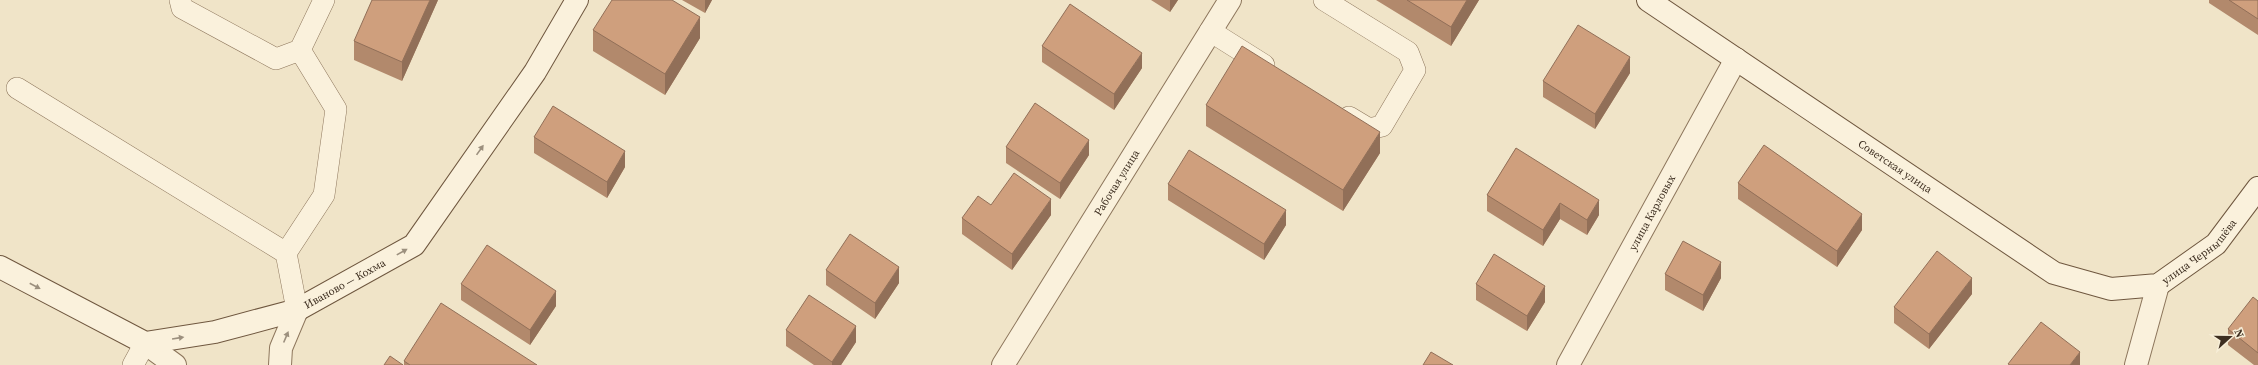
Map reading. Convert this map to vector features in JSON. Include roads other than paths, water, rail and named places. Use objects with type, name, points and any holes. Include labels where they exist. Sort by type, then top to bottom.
[{"type":"main road","name":"Иваново — Кохма","points":[[145,343],[215,332],[297,310],[414,245],[535,72],[577,0]]},
{"type":"main road","name":"Рабочая улица","points":[[1003,365],[1230,0]]},
{"type":"main road","name":"Советская улица","points":[[1648,0],[2054,273],[2111,289],[2158,285]]},
{"type":"main road","name":"улица Карловых","points":[[1568,365],[1736,59]]},
{"type":"main road","name":"улица Чернышёва","points":[[2136,365],[2158,285],[2216,244],[2258,188]]},
{"type":"main road","points":[[0,268],[145,343],[175,365]]},
{"type":"main road","points":[[280,365],[281,348],[297,310]]},
{"type":"lane","points":[[180,0],[182,8],[276,59],[300,50],[324,0]]},
{"type":"lane","points":[[1324,0],[1408,52],[1415,70],[1382,126],[1369,129],[1336,109]]},
{"type":"lane","points":[[1210,31],[1283,76]]},
{"type":"lane","points":[[297,310],[286,253],[324,195],[336,109],[300,50]]},
{"type":"lane","points":[[17,88],[286,253]]},
{"type":"lane","points":[[133,365],[145,343]]}]
